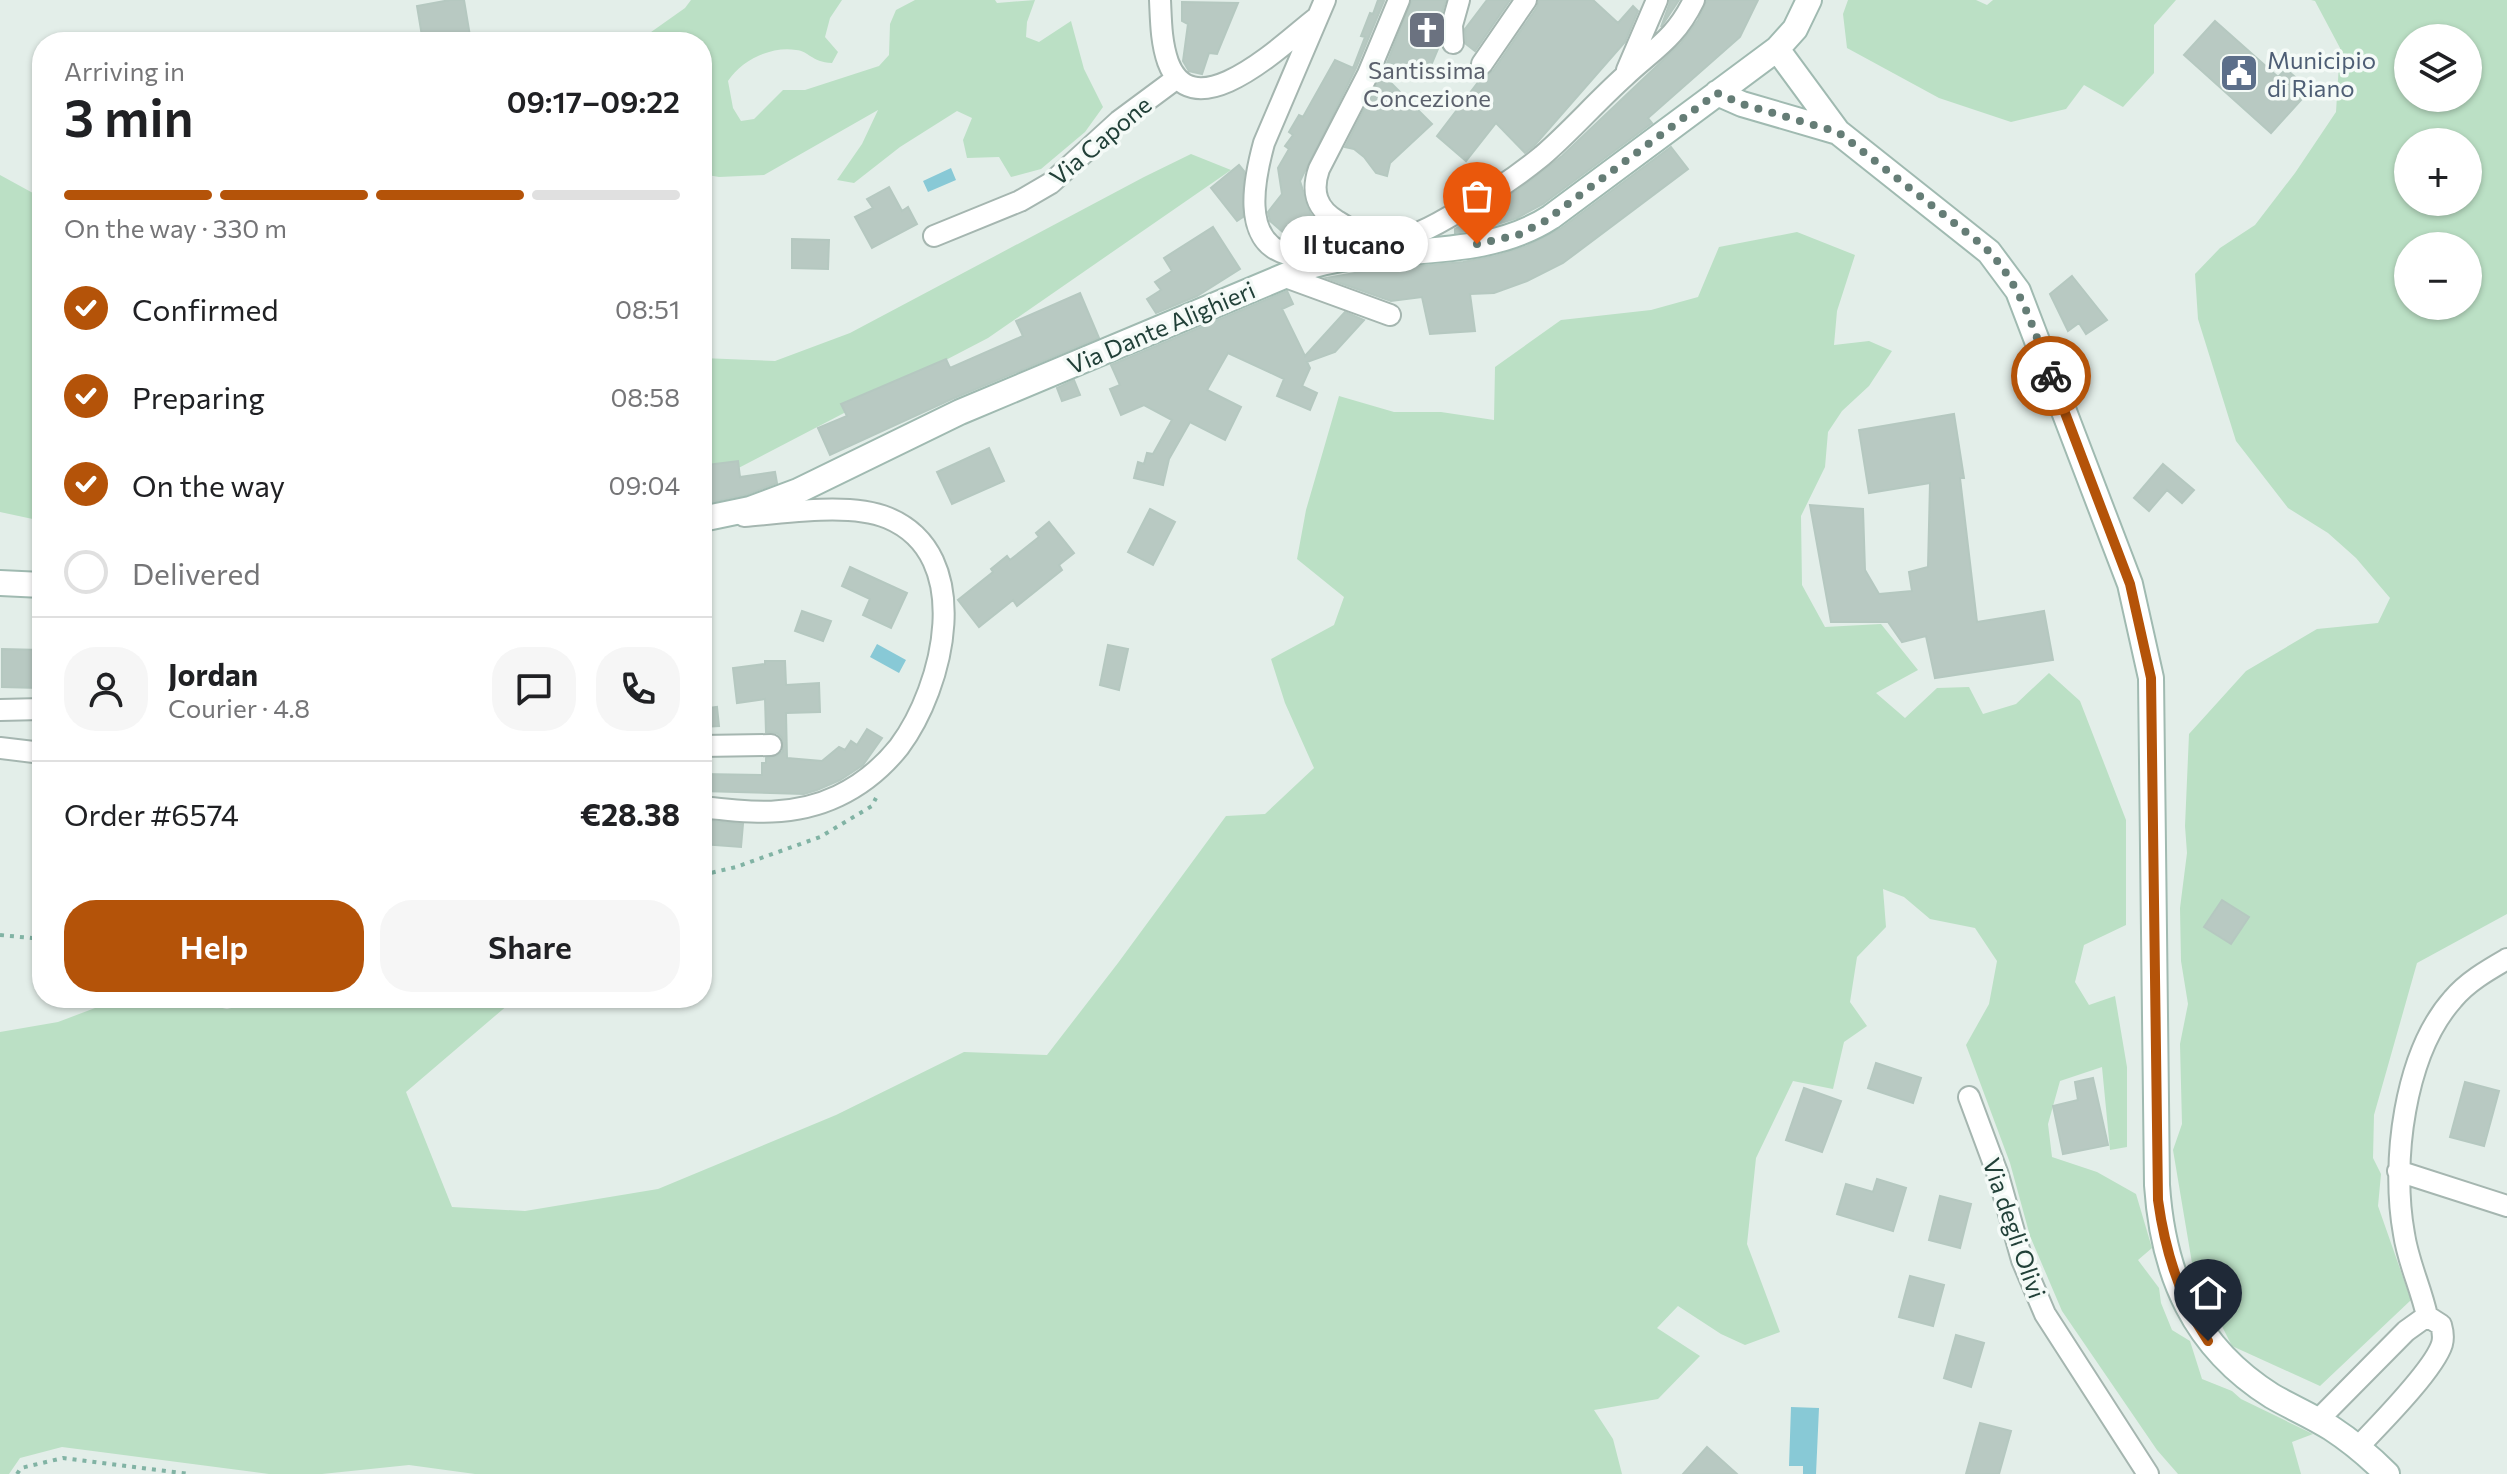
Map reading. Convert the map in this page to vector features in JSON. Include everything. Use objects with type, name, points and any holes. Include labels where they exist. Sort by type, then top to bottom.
[{"type":"street","points":[[1160,0],[1164,47],[1177,78],[1193,87],[1206,88],[1223,85],[1255,66],[1322,8]]},
{"type":"street","points":[[1399,0],[1368,74],[1319,169],[1315,190],[1322,210],[1341,224],[1376,237],[1406,241],[1520,173],[1673,34],[1694,0]]},
{"type":"street","points":[[1459,0],[1452,34],[1470,0]]},
{"type":"street","points":[[1482,64],[1526,0]]},
{"type":"street","points":[[1625,76],[1657,0]]},
{"type":"street","name":"Via Dante Alighieri","points":[[712,519],[798,491],[960,412],[1283,276],[1406,241],[1499,241],[1525,232],[1551,217],[1777,49],[1795,29],[1809,0]]},
{"type":"street","points":[[1322,8],[1264,143],[1254,206],[1262,235],[1275,249],[1291,255],[1339,258]]},
{"type":"street","points":[[1777,49],[1838,132],[1981,244],[2012,280],[2130,584],[2145,642],[2152,695],[2157,1171],[2162,1226],[2178,1286],[2195,1322],[2224,1359],[2253,1383],[2358,1447],[2378,1472]]},
{"type":"street","name":"Via Capone","points":[[934,236],[1020,201],[1051,183],[1119,121],[1177,78]]},
{"type":"street","points":[[1717,93],[1742,104],[1838,132]]},
{"type":"street","points":[[1283,276],[1390,315]]},
{"type":"street","points":[[712,520],[824,511],[857,511],[884,516],[914,533],[928,550],[938,576],[944,614],[940,654],[932,682],[903,741],[873,773],[842,794],[787,812],[712,808]]},
{"type":"street","points":[[0,583],[32,585]]},
{"type":"street","points":[[0,710],[32,709]]},
{"type":"street","points":[[712,746],[771,745]]},
{"type":"street","points":[[0,748],[32,752]]},
{"type":"street","points":[[2358,1447],[2403,1398],[2439,1351],[2443,1341],[2441,1325],[2427,1316],[2404,1238],[2398,1171],[2410,1091],[2426,1044],[2445,1008],[2463,989],[2507,959]]},
{"type":"street","name":"Via degli Olivi","points":[[1969,1097],[1998,1175],[2022,1260],[2045,1314],[2148,1474]]},
{"type":"street","points":[[2398,1171],[2507,1206]]},
{"type":"street","points":[[2318,1420],[2406,1331],[2427,1316]]},
{"type":"path","points":[[712,873],[820,837],[872,806],[878,794]]},
{"type":"path","points":[[0,935],[32,938]]},
{"type":"path","points":[[17,1474],[21,1468],[63,1458],[189,1474]]},
{"type":"green space","points":[[691,0],[842,0],[830,18],[825,37],[838,52],[832,63],[786,49],[758,56],[734,73],[728,81],[733,108],[741,121],[754,119],[783,90],[805,90],[879,66],[889,55],[890,24],[896,10],[915,0],[995,0],[997,3],[1035,0],[1027,22],[1026,37],[1039,42],[1071,21],[1084,69],[1103,107],[1085,132],[1041,169],[1011,177],[999,157],[967,158],[963,140],[972,118],[957,111],[900,147],[854,183],[837,180],[862,144],[878,110],[764,175],[712,176],[712,32],[651,32],[685,8]]},
{"type":"green space","points":[[1848,0],[1976,0],[1987,5],[1993,0],[2176,0],[2154,25],[2154,73],[2123,107],[2084,85],[2066,109],[2011,122],[1939,98],[1847,48],[1843,14]]},
{"type":"green space","points":[[2311,0],[2507,0],[2507,914],[2417,963],[2374,1115],[2373,1158],[2381,1174],[2378,1206],[2411,1300],[2320,1386],[2232,1346],[2193,1269],[2173,1150],[2182,1124],[2180,1044],[2188,1004],[2181,961],[2180,908],[2187,853],[2185,826],[2189,734],[2246,671],[2317,629],[2378,623],[2390,598],[2356,558],[2328,533],[2288,508],[2236,441],[2198,319],[2195,274],[2220,248],[2255,225],[2336,112],[2340,48],[2315,1]]},
{"type":"green space","points":[[1191,154],[1231,170],[988,338],[712,482],[712,358],[775,361],[850,333]]},
{"type":"green space","points":[[0,175],[32,193],[32,519],[0,512]]},
{"type":"green space","points":[[1797,232],[1855,255],[1837,311],[1834,345],[1869,341],[1892,351],[1869,386],[1842,411],[1828,432],[1825,467],[1801,516],[1802,585],[1825,627],[1881,624],[1918,670],[1876,693],[1905,718],[1937,688],[1969,687],[1983,714],[2016,704],[2049,673],[2080,701],[2126,820],[2126,925],[2084,945],[2075,982],[2089,1005],[2115,996],[2127,1067],[2127,1147],[2110,1150],[2102,1067],[2060,1081],[2048,1124],[2052,1157],[2097,1172],[2136,1194],[2152,1248],[2138,1260],[2159,1288],[2161,1303],[2172,1330],[2190,1341],[2202,1379],[2232,1391],[2241,1399],[2313,1434],[2292,1442],[2301,1474],[2178,1474],[2157,1450],[2062,1311],[2030,1236],[2010,1163],[1966,1045],[1989,1004],[1997,961],[1975,928],[1930,919],[1904,897],[1883,889],[1886,927],[1857,957],[1850,1002],[1867,1026],[1844,1042],[1833,1089],[1793,1081],[1756,1158],[1747,1244],[1780,1332],[1745,1345],[1721,1334],[1678,1306],[1657,1328],[1700,1356],[1658,1399],[1594,1410],[1613,1439],[1622,1474],[475,1474],[409,1465],[322,1474],[269,1474],[62,1447],[20,1458],[9,1474],[0,1474],[0,1032],[58,1022],[95,1008],[504,1008],[406,1092],[452,1207],[525,1211],[658,1189],[836,1115],[964,1052],[1047,1055],[1226,816],[1265,814],[1314,768],[1285,703],[1271,659],[1334,625],[1344,597],[1297,559],[1306,510],[1339,396],[1394,412],[1441,412],[1494,420],[1495,367],[1561,320],[1651,310],[1698,297],[1719,247]]},
{"type":"water","points":[[951,168],[956,180],[928,192],[923,181]]},
{"type":"water","points":[[877,644],[906,660],[899,673],[870,657]]},
{"type":"water","points":[[1791,1407],[1819,1408],[1816,1474],[1803,1474],[1803,1466],[1789,1466]]},
{"type":"building","points":[[464,0],[469,32],[421,32],[417,6]]},
{"type":"building","points":[[1378,0],[1384,1],[1356,68],[1300,181],[1310,213],[1321,226],[1334,234],[1326,244],[1306,230],[1294,242],[1270,221],[1268,212],[1282,194],[1278,168],[1289,149],[1285,146],[1293,135],[1289,132],[1299,115],[1303,117],[1335,60],[1353,68],[1365,37],[1361,36]]},
{"type":"building","name":"Santissima Concezione","points":[[1412,0],[1446,0],[1439,22],[1440,44],[1427,75],[1387,63]]},
{"type":"building","points":[[1487,0],[1510,0],[1475,51],[1466,44],[1465,29]]},
{"type":"building","points":[[1539,0],[1593,0],[1618,23],[1633,6],[1638,11],[1625,42],[1534,146],[1525,153],[1496,123],[1466,161],[1437,136],[1482,77],[1493,71]]},
{"type":"building","points":[[1670,0],[1679,0],[1661,27],[1669,5]]},
{"type":"building","points":[[1707,0],[1758,0],[1740,37],[1648,118],[1652,123],[1543,204],[1517,218],[1455,233],[1455,229],[1518,190],[1562,156],[1681,43],[1698,20]]},
{"type":"building","points":[[1182,2],[1238,3],[1217,54],[1209,53],[1202,74],[1189,71],[1183,61],[1188,24],[1182,21]]},
{"type":"building","name":"Municipio di Riano","points":[[2215,21],[2278,77],[2286,69],[2310,90],[2271,133],[2184,55]]},
{"type":"building","points":[[1382,74],[1432,124],[1390,163],[1387,176],[1376,173],[1364,157],[1354,149],[1345,147]]},
{"type":"building","points":[[1671,147],[1688,169],[1563,263],[1494,293],[1470,294],[1475,331],[1430,334],[1422,297],[1391,301],[1326,278],[1463,262],[1527,246],[1560,229]]},
{"type":"building","points":[[1239,165],[1244,171],[1243,217],[1237,221],[1211,188]]},
{"type":"building","points":[[889,187],[902,211],[908,207],[917,224],[872,248],[855,217],[873,208],[867,199]]},
{"type":"building","points":[[1213,227],[1240,269],[1197,296],[1156,313],[1147,299],[1161,290],[1155,282],[1172,271],[1164,258]]},
{"type":"building","points":[[792,239],[829,240],[828,269],[792,268]]},
{"type":"building","points":[[2072,276],[2107,320],[2086,334],[2079,323],[2068,331],[2050,294]]},
{"type":"building","points":[[1287,291],[1293,304],[1282,309],[1305,356],[1345,312],[1364,320],[1335,352],[1307,362],[1310,368],[1302,386],[1317,393],[1310,410],[1277,396],[1284,379],[1228,353],[1207,390],[1241,407],[1225,440],[1190,422],[1169,459],[1163,485],[1134,478],[1138,462],[1144,464],[1147,453],[1153,454],[1172,420],[1144,405],[1121,415],[1110,389],[1120,385],[1111,365]]},
{"type":"building","points":[[1080,293],[1099,338],[954,398],[830,455],[818,428],[847,416],[841,404],[946,359],[950,368],[1023,336],[1016,321]]},
{"type":"building","points":[[1074,380],[1080,395],[1062,401],[1057,388]]},
{"type":"building","points":[[1954,414],[1964,478],[1960,478],[1977,622],[2044,611],[2053,660],[1935,678],[1926,636],[1902,642],[1888,622],[1831,622],[1810,505],[1863,509],[1865,570],[1879,594],[1912,591],[1909,572],[1928,567],[1930,483],[1869,493],[1859,430]]},
{"type":"building","points":[[989,448],[1004,481],[952,504],[937,472]]},
{"type":"building","points":[[738,461],[740,477],[775,472],[777,483],[746,495],[712,502],[712,464]]},
{"type":"building","points":[[2163,464],[2194,490],[2182,503],[2167,490],[2149,511],[2134,498]]},
{"type":"building","points":[[1150,509],[1175,522],[1153,565],[1128,552]]},
{"type":"building","points":[[1049,522],[1074,553],[1059,565],[1062,570],[1017,606],[1013,600],[979,627],[958,600],[993,572],[991,569],[1007,556],[1010,560],[1039,537],[1036,533]]},
{"type":"building","points":[[850,567],[907,593],[891,628],[863,615],[870,599],[842,586]]},
{"type":"building","points":[[802,611],[831,621],[823,641],[795,631]]},
{"type":"building","points":[[1108,645],[1128,649],[1119,690],[1100,685]]},
{"type":"building","points":[[2,649],[32,650],[32,688],[2,687]]},
{"type":"building","points":[[765,661],[785,661],[786,685],[819,683],[820,712],[786,713],[787,758],[822,761],[839,747],[845,750],[851,741],[857,745],[867,729],[882,738],[863,765],[840,780],[804,794],[712,791],[712,774],[762,775],[762,763],[766,763],[766,758],[783,751],[782,738],[777,733],[766,732],[765,699],[737,703],[733,668],[765,664]]},
{"type":"building","points":[[717,707],[719,726],[712,726],[712,708]]},
{"type":"building","points":[[712,821],[743,824],[741,847],[712,845]]},
{"type":"building","points":[[2222,900],[2249,917],[2231,944],[2204,927]]},
{"type":"building","points":[[1876,1063],[1921,1078],[1913,1103],[1868,1088]]},
{"type":"building","points":[[2093,1078],[2108,1145],[2063,1154],[2053,1106],[2078,1100],[2075,1082]]},
{"type":"building","points":[[2465,1082],[2499,1091],[2484,1146],[2450,1137]]},
{"type":"building","points":[[1804,1088],[1841,1101],[1822,1152],[1786,1140]]},
{"type":"building","points":[[1877,1179],[1906,1188],[1893,1231],[1837,1214],[1846,1184],[1873,1192]]},
{"type":"building","points":[[1940,1196],[1971,1204],[1960,1248],[1929,1240]]},
{"type":"building","points":[[1910,1276],[1944,1285],[1933,1326],[1899,1317]]},
{"type":"building","points":[[1956,1335],[1984,1343],[1971,1387],[1944,1378]]},
{"type":"building","points":[[1980,1423],[2011,1431],[1999,1474],[1966,1474]]},
{"type":"building","points":[[1707,1447],[1737,1474],[1683,1474]]},
{"type":"way so far","points":[[1477,244],[1518,235],[1545,221],[1717,93],[1742,104],[1838,132],[1981,244],[1997,260],[2018,291],[2051,376]]},
{"type":"place","name":"Santissima Concezione","points":[[1427,30]]},
{"type":"place","name":"Municipio di Riano","points":[[2239,73]]},
{"type":"place","name":"Il tucano","points":[[1477,244]]},
{"type":"route","points":[[2051,376],[2130,584],[2141,622],[2151,678],[2158,1200],[2168,1255],[2178,1286],[2208,1341]]}]
